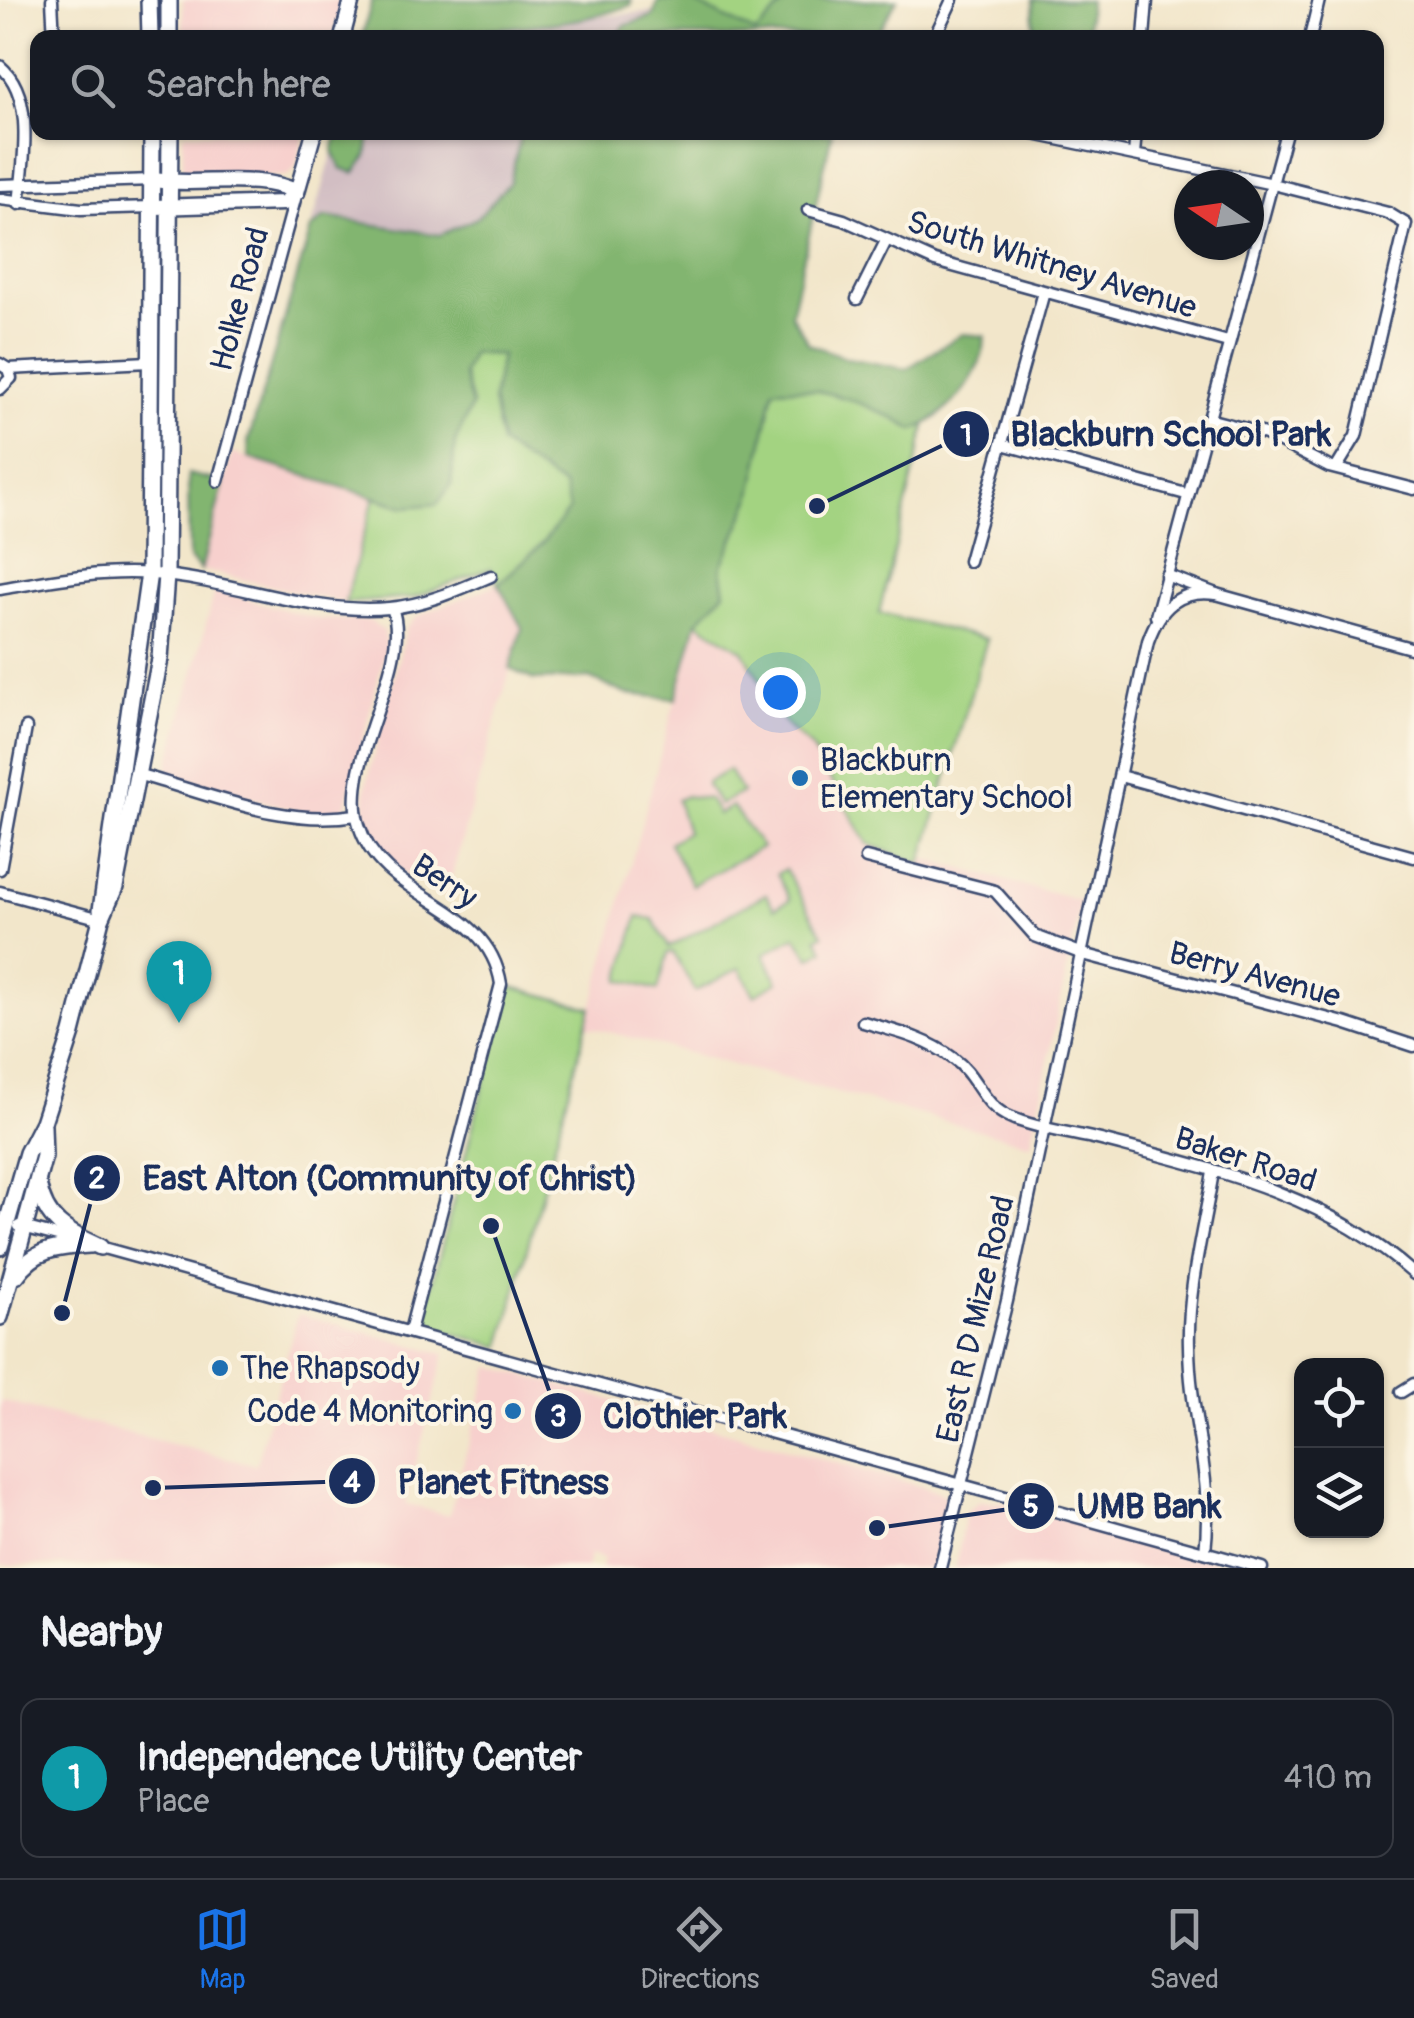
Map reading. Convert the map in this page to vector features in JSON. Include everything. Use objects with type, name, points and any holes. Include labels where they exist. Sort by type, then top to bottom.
[{"type":"main road","points":[[149,0],[150,30]]},
{"type":"main road","points":[[169,0],[169,30]]},
{"type":"main road","points":[[0,1247],[26,1153],[43,1122],[72,1033],[101,919],[115,886],[160,659],[166,575],[163,207],[154,180],[152,140]]},
{"type":"main road","points":[[101,919],[102,881],[149,574],[149,362],[163,207],[171,183],[170,140]]},
{"type":"main road","points":[[0,1316],[4,1286],[44,1156],[43,1122]]},
{"type":"main road","points":[[37,1179],[47,1214],[60,1228],[95,1246]]},
{"type":"main road","points":[[4,1286],[32,1257],[45,1250],[95,1246]]},
{"type":"street","points":[[52,0],[54,30]]},
{"type":"street","points":[[344,30],[352,0]]},
{"type":"street","points":[[938,30],[952,0]]},
{"type":"street","points":[[1145,30],[1148,0]]},
{"type":"street","points":[[1312,30],[1318,0]]},
{"type":"street","points":[[0,66],[18,91],[23,132],[20,204]]},
{"type":"street","points":[[23,132],[30,131]]},
{"type":"street","name":"Holke Road","points":[[218,481],[312,140]]},
{"type":"street","points":[[1064,140],[1273,184],[1388,213],[1406,224],[1404,246],[1356,436],[1337,467]]},
{"type":"street","points":[[1134,154],[1135,140]]},
{"type":"street","name":"East R D Mize Road","points":[[7,1223],[962,1484],[1046,1126],[1154,622],[1284,140]]},
{"type":"street","points":[[0,185],[154,180],[280,184],[297,192],[284,203],[163,207],[81,208],[0,199]]},
{"type":"street","name":"South Whitney Avenue","points":[[808,210],[844,220],[936,261],[1228,342]]},
{"type":"street","points":[[856,298],[886,241]]},
{"type":"street","points":[[968,562],[1044,292]]},
{"type":"street","points":[[0,389],[9,383],[4,366],[149,362]]},
{"type":"street","points":[[1208,419],[1264,434],[1319,463],[1414,489]]},
{"type":"street","points":[[1002,444],[1186,494]]},
{"type":"street","points":[[0,589],[85,574],[149,574],[314,606],[392,608],[440,598],[491,576]]},
{"type":"street","points":[[1166,574],[1216,594],[1414,649]]},
{"type":"street","points":[[1154,622],[1165,608],[1188,593],[1216,594]]},
{"type":"street","points":[[140,775],[280,814],[318,821],[356,815],[357,781],[394,648],[392,608]]},
{"type":"street","points":[[0,869],[6,814],[26,728]]},
{"type":"street","points":[[1120,776],[1414,857]]},
{"type":"street","name":"Berry","points":[[356,815],[364,843],[381,866],[468,924],[487,943],[498,965],[500,999],[410,1331]]},
{"type":"street","name":"Berry Avenue","points":[[866,858],[995,891],[1034,936],[1083,954],[1414,1046]]},
{"type":"street","points":[[0,892],[101,919]]},
{"type":"street","name":"Baker Road","points":[[863,1022],[916,1036],[957,1060],[984,1101],[1012,1118],[1307,1201],[1377,1241],[1414,1274]]},
{"type":"street","points":[[1206,1552],[1209,1481],[1191,1393],[1188,1344],[1213,1172]]},
{"type":"street","points":[[1401,1392],[1414,1384]]},
{"type":"street","points":[[940,1568],[962,1484],[1262,1568]]},
{"type":"shaded area","points":[[183,0],[344,0],[335,30],[183,30]]},
{"type":"shaded area","points":[[655,11],[653,16],[622,30],[471,30]]},
{"type":"shaded area","points":[[183,140],[303,140],[295,169],[287,176],[192,178],[183,172]]},
{"type":"shaded area","points":[[369,140],[519,140],[510,182],[477,218],[440,235],[325,217],[311,229],[333,151],[341,168],[367,156]]},
{"type":"shaded area","name":"Blackburn Elementary School","points":[[767,361],[932,399],[879,613],[987,639],[922,858],[1081,901],[1031,1144],[587,1026]]},
{"type":"shaded area","points":[[232,453],[374,498],[345,603],[201,570]]},
{"type":"shaded area","points":[[498,584],[522,628],[446,896],[402,872],[378,849],[364,816],[366,786],[407,627],[418,616]]},
{"type":"shaded area","points":[[215,591],[319,619],[370,621],[384,631],[386,647],[346,806],[340,813],[307,813],[166,775]]},
{"type":"shaded area","points":[[298,1314],[445,1354],[405,1504],[449,1515],[490,1366],[937,1491],[946,1497],[948,1508],[932,1568],[601,1568],[603,1559],[590,1555],[586,1568],[0,1565],[0,1401],[256,1465]]},
{"type":"shaded area","points":[[979,1501],[1003,1502],[1241,1568],[956,1568],[965,1513]]},
{"type":"green space","points":[[372,0],[631,0],[631,5],[610,12],[525,26],[364,30]]},
{"type":"green space","points":[[658,0],[690,1],[750,30],[622,30],[653,16]]},
{"type":"green space","points":[[688,0],[788,0],[759,30],[750,30]]},
{"type":"green space","points":[[788,0],[897,0],[879,30],[759,30]]},
{"type":"green space","points":[[1033,0],[1089,0],[1087,30],[1034,30]]},
{"type":"green space","points":[[336,140],[369,140],[367,156],[354,173],[341,168],[333,151]]},
{"type":"green space","points":[[519,140],[830,140],[791,314],[809,344],[847,358],[906,369],[962,334],[985,336],[978,365],[962,392],[940,414],[914,430],[829,393],[774,389],[751,499],[721,568],[725,592],[697,622],[676,699],[626,694],[589,678],[534,680],[510,669],[522,628],[498,584],[540,546],[569,510],[564,487],[501,444],[493,400],[501,355],[472,353],[463,373],[472,405],[455,442],[451,485],[437,504],[405,507],[249,458],[248,442],[311,229],[325,217],[440,235],[477,218],[510,182]]},
{"type":"green space","points":[[472,353],[501,355],[493,400],[501,444],[564,487],[570,511],[540,546],[498,584],[491,568],[413,598],[345,603],[374,498],[405,507],[451,485],[455,442],[472,405],[463,373]]},
{"type":"green space","points":[[767,361],[932,399],[879,613],[987,639],[921,864],[868,844],[812,748],[786,725],[743,651],[697,622]]},
{"type":"green space","points":[[188,474],[224,482],[201,570],[189,558]]},
{"type":"green space","points":[[729,770],[742,792],[719,805],[706,783]]},
{"type":"green space","points":[[686,796],[709,799],[718,814],[732,806],[762,847],[692,885],[669,843],[687,832],[677,800]]},
{"type":"green space","points":[[785,869],[823,935],[817,938],[824,950],[810,958],[796,936],[764,954],[778,982],[754,995],[740,968],[695,991],[673,952],[668,953],[658,990],[620,980],[638,916],[653,919],[669,947],[766,894],[774,908],[790,900],[777,874]]},
{"type":"green space","points":[[509,986],[591,1008],[501,1347],[436,1329],[424,1315]]},
{"type":"place","name":"Blackburn School Park","points":[[817,506]]},
{"type":"place","name":"Blackburn Elementary School","points":[[800,778]]},
{"type":"place","name":"Independence Utility Center","points":[[179,1023]]},
{"type":"place","name":"Clothier Park","points":[[491,1226]]},
{"type":"place","name":"East Alton (Community of Christ)","points":[[62,1313]]},
{"type":"place","name":"The Rhapsody","points":[[220,1368]]},
{"type":"place","name":"Code 4 Monitoring","points":[[513,1411]]},
{"type":"place","name":"Planet Fitness","points":[[153,1488]]},
{"type":"place","name":"UMB Bank","points":[[877,1528]]}]
